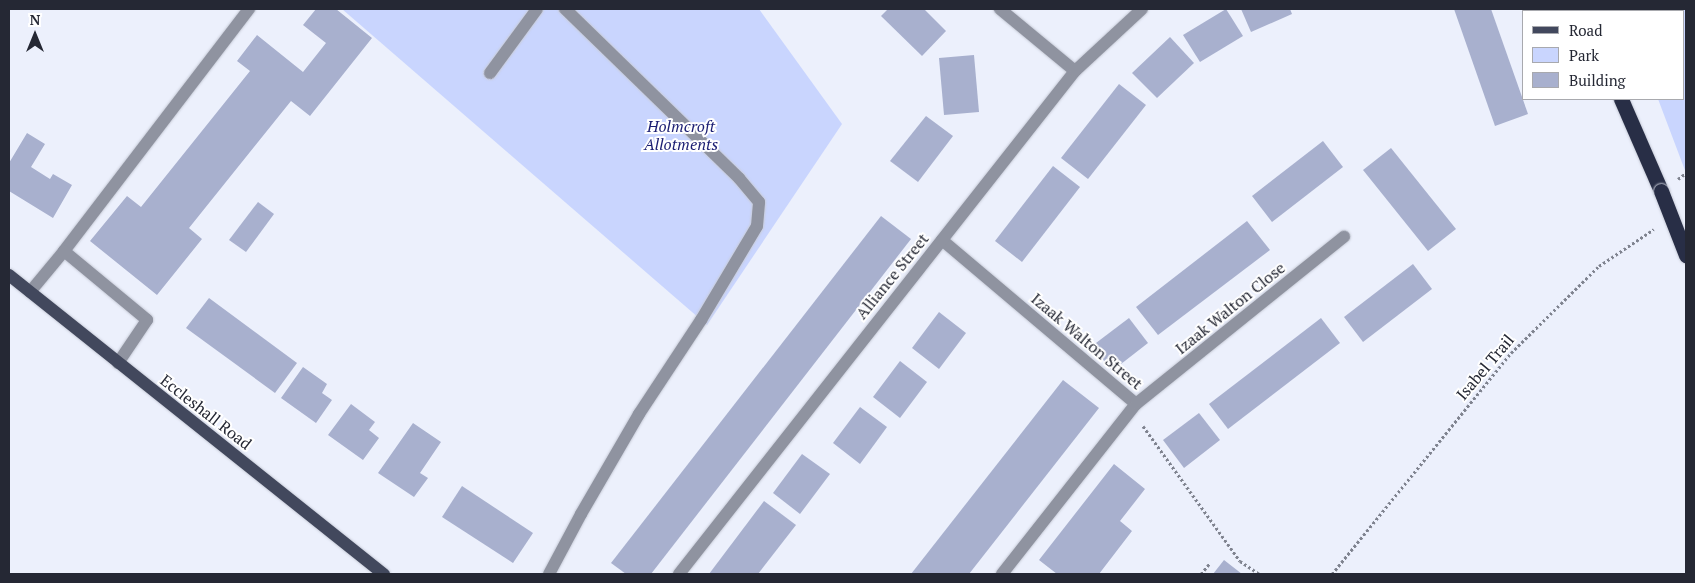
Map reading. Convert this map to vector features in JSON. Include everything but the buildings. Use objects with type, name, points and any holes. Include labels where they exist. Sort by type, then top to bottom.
[{"type":"highway","points":[[1621,100],[1661,190],[1686,255]]},
{"type":"main road","name":"Eccleshall Road","points":[[9,276],[384,574]]},
{"type":"street","points":[[30,292],[64,251],[249,9]]},
{"type":"street","points":[[490,73],[537,9]]},
{"type":"street","points":[[549,574],[581,514],[639,414],[701,320],[757,226],[759,202],[739,178],[565,9]]},
{"type":"street","points":[[1000,9],[1076,71]]},
{"type":"street","name":"Alliance Street","points":[[679,574],[1076,71],[1142,9]]},
{"type":"street","name":"Izaak Walton Close","points":[[1136,404],[1344,237]]},
{"type":"street","name":"Izaak Walton Street","points":[[942,240],[1136,404],[1004,574]]},
{"type":"street","points":[[64,251],[147,320],[118,363]]},
{"type":"path","name":"Isabel Trail","points":[[1332,574],[1511,353],[1599,266],[1658,227]]},
{"type":"path","points":[[1136,404],[1143,426],[1240,561],[1259,574]]},
{"type":"path","points":[[1201,574],[1210,563]]},
{"type":"green space","name":"Holmcroft Allotments","points":[[342,9],[759,9],[842,124],[707,325]]},
{"type":"green space","points":[[1686,9],[1686,173],[1658,100],[1685,100],[1685,10],[1622,10]]}]
